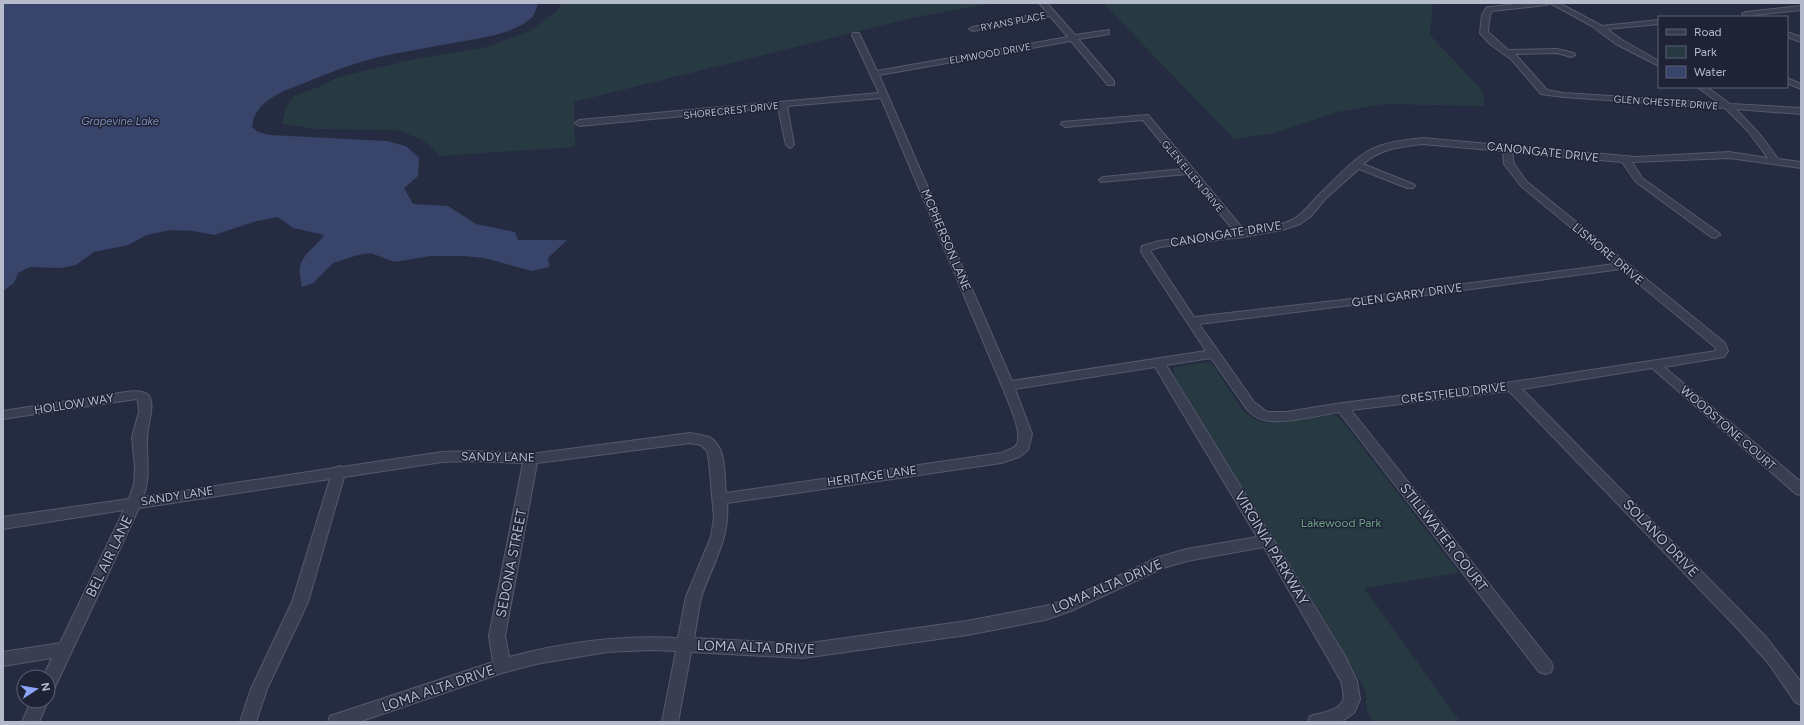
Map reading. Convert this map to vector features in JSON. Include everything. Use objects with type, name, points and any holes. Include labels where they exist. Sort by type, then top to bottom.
[{"type":"street","points":[[1043,3],[1111,83]]},
{"type":"street","name":"GLEN CHESTER DRIVE","points":[[1546,3],[1502,6],[1488,11],[1486,15],[1484,33],[1526,70],[1544,92],[1563,95],[1801,111]]},
{"type":"street","points":[[1554,3],[1600,28],[1615,40],[1658,63]]},
{"type":"street","points":[[1749,16],[1746,14],[1752,12],[1801,8]]},
{"type":"street","name":"RYANS PLACE","points":[[973,29],[1053,13]]},
{"type":"street","points":[[1600,28],[1658,22]]},
{"type":"street","name":"ELMWOOD DRIVE","points":[[874,74],[1106,32]]},
{"type":"street","points":[[1788,34],[1801,40]]},
{"type":"street","name":"MCPHERSON LANE","points":[[856,35],[1008,386],[1026,434],[1023,447]]},
{"type":"street","points":[[1507,52],[1557,52],[1571,55]]},
{"type":"street","points":[[1788,80],[1801,87]]},
{"type":"street","points":[[1703,88],[1721,99],[1728,106],[1765,145],[1774,160]]},
{"type":"street","name":"SHORECREST DRIVE","points":[[579,124],[883,95]]},
{"type":"street","points":[[782,104],[790,145]]},
{"type":"street","name":"GLEN ELLEN DRIVE","points":[[1065,124],[1145,117],[1188,171],[1242,234]]},
{"type":"street","name":"CANONGATE DRIVE","points":[[1214,354],[1148,257],[1146,248],[1160,244],[1242,234],[1282,227],[1296,222],[1306,215],[1323,196],[1366,157],[1379,149],[1391,145],[1422,141],[1625,159],[1667,159],[1729,155],[1774,160],[1801,165]]},
{"type":"street","name":"LISMORE DRIVE","points":[[1507,148],[1509,164],[1524,184],[1715,341],[1720,346],[1722,351]]},
{"type":"street","points":[[1625,159],[1639,180],[1715,235]]},
{"type":"street","points":[[1357,166],[1395,179],[1410,186]]},
{"type":"street","points":[[1104,180],[1188,171]]},
{"type":"street","name":"GLEN GARRY DRIVE","points":[[1192,321],[1343,303],[1623,266]]},
{"type":"street","name":"CRESTFIELD DRIVE","points":[[1214,354],[1250,405],[1256,411],[1265,416],[1274,418],[1342,407],[1512,386],[1655,365],[1713,356],[1720,354],[1722,351]]},
{"type":"street","points":[[1008,386],[1214,354]]},
{"type":"street","name":"VIRGINIA PARKWAY","points":[[1158,362],[1339,661],[1349,681],[1352,699],[1348,708],[1339,715],[1316,722]]},
{"type":"street","name":"WOODSTONE COURT","points":[[1655,365],[1801,490]]},
{"type":"street","name":"SOLANO DRIVE","points":[[1512,386],[1745,624],[1786,673],[1801,697]]},
{"type":"street","name":"HOLLOW WAY","points":[[3,415],[126,396],[137,395],[144,398]]},
{"type":"street","name":"BEL AIR LANE","points":[[55,669],[134,503],[141,484],[142,468],[139,438],[145,412],[144,398]]},
{"type":"street","name":"STILLWATER COURT","points":[[1342,407],[1545,667]]},
{"type":"street","name":"SANDY LANE","points":[[3,523],[340,471],[442,457],[473,456],[531,459],[690,438],[704,441],[713,449],[716,461],[721,518],[718,536],[694,597],[670,722]]},
{"type":"street","name":"HERITAGE LANE","points":[[719,499],[1001,458],[1014,454],[1023,447]]},
{"type":"street","name":"SEDONA STREET","points":[[502,666],[497,636],[531,459]]},
{"type":"street","points":[[248,722],[258,689],[300,602],[340,471]]},
{"type":"street","name":"LOMA ALTA DRIVE","points":[[336,722],[502,666],[536,657],[607,645],[651,643],[685,644],[803,651],[966,628],[1044,613],[1071,605],[1159,563],[1187,555],[1267,541]]},
{"type":"street","points":[[3,659],[64,649]]},
{"type":"street","points":[[30,722],[36,709]]},
{"type":"green space","points":[[561,3],[994,3],[911,18],[574,102],[575,147],[440,156],[423,140],[397,130],[316,129],[282,124],[286,107],[294,96],[321,86],[338,77],[415,59],[487,47],[530,31],[559,9]]},
{"type":"green space","points":[[1103,3],[1433,3],[1430,35],[1482,90],[1485,106],[1384,104],[1337,112],[1275,133],[1234,139]]},
{"type":"green space","name":"Lakewood Park","points":[[1197,363],[1210,363],[1243,411],[1254,419],[1267,423],[1331,414],[1339,417],[1459,573],[1364,588],[1460,722],[1373,722],[1367,711],[1365,690],[1335,637],[1175,377],[1173,368]]},
{"type":"water","name":"Grapevine Lake","points":[[3,3],[538,3],[534,14],[530,19],[508,31],[481,38],[370,59],[290,89],[272,97],[258,110],[252,127],[258,132],[270,135],[387,141],[406,146],[419,158],[418,176],[404,188],[413,204],[448,206],[476,224],[515,232],[518,240],[567,240],[548,258],[549,267],[532,271],[484,258],[464,256],[431,256],[394,262],[371,253],[358,255],[333,263],[313,283],[302,287],[300,273],[303,259],[324,235],[293,228],[278,217],[257,221],[214,235],[194,231],[170,230],[147,235],[128,245],[94,252],[76,265],[61,268],[30,267],[18,273],[14,283],[3,291]]}]
